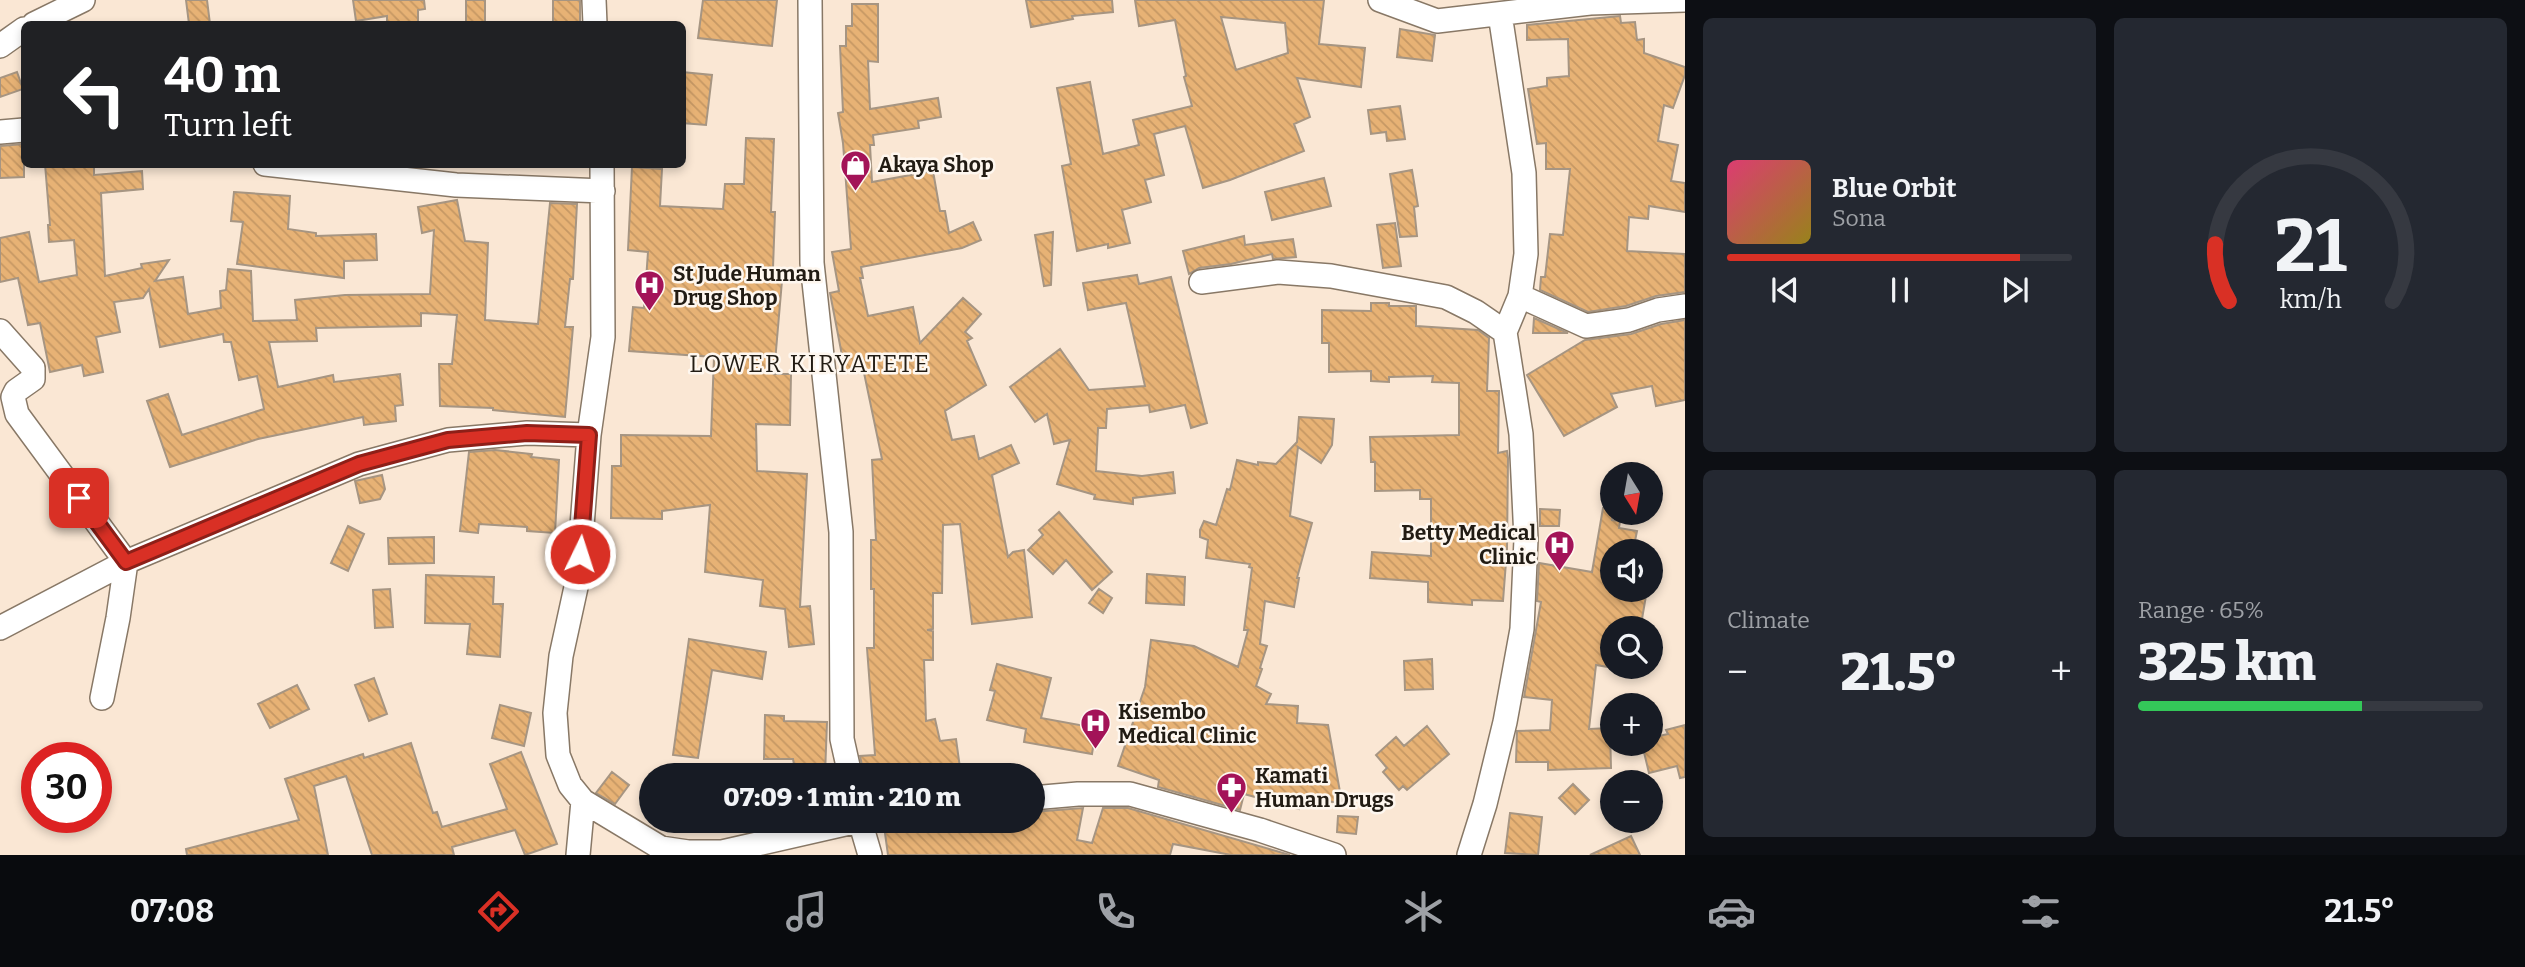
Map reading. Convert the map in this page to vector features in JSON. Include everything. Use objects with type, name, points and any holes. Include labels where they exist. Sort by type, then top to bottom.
[{"type":"street","points":[[40,21],[83,0]]},
{"type":"street","points":[[594,0],[595,21]]},
{"type":"street","points":[[810,0],[812,263],[841,532],[842,739],[847,763]]},
{"type":"street","points":[[1380,0],[1437,21],[1590,3],[1685,0]]},
{"type":"street","points":[[1469,855],[1502,734],[1522,629],[1526,539],[1521,434],[1505,332],[1521,296],[1526,254],[1524,173],[1500,14]]},
{"type":"street","points":[[0,46],[21,31]]},
{"type":"street","points":[[0,132],[21,130]]},
{"type":"street","points":[[301,168],[456,185],[603,191]]},
{"type":"street","points":[[602,168],[603,337],[589,435],[578,578],[561,656],[555,713],[558,755],[570,785],[583,801],[660,848],[688,852],[722,852],[806,833]]},
{"type":"street","points":[[1201,282],[1278,272],[1331,276],[1446,297],[1476,312],[1505,332]]},
{"type":"street","points":[[1521,296],[1586,326],[1629,320],[1658,310],[1685,306]]},
{"type":"street","points":[[0,331],[33,368],[33,379],[16,391],[13,397],[17,414],[126,562],[102,698]]},
{"type":"street","points":[[0,628],[126,562],[359,464],[448,440],[527,433],[589,435]]},
{"type":"street","points":[[1045,797],[1130,794],[1260,830],[1335,855]]},
{"type":"street","points":[[578,855],[583,801]]},
{"type":"street","points":[[863,833],[870,855]]},
{"type":"building","points":[[186,0],[207,0],[210,21],[189,21]]},
{"type":"building","points":[[353,0],[424,0],[425,9],[418,10],[418,21],[387,21],[387,16],[356,21]]},
{"type":"building","points":[[466,0],[485,0],[485,21],[466,21]]},
{"type":"building","points":[[553,0],[580,0],[580,21],[553,21]]},
{"type":"building","points":[[703,0],[777,0],[772,46],[698,38]]},
{"type":"building","points":[[1026,0],[1112,0],[1113,12],[1072,16],[1073,19],[1031,27]]},
{"type":"building","points":[[1135,0],[1324,0],[1319,44],[1365,48],[1361,87],[1297,78],[1310,117],[1294,124],[1304,151],[1203,188],[1185,126],[1154,134],[1164,175],[1145,180],[1151,202],[1122,210],[1130,243],[1108,248],[1108,244],[1077,251],[1062,166],[1071,164],[1057,88],[1090,82],[1103,154],[1139,145],[1133,120],[1192,106],[1184,77],[1186,76],[1175,20],[1139,26]],"holes":[[[1221,17],[1285,23],[1288,53],[1236,70]]]},
{"type":"building","points":[[852,4],[878,4],[878,62],[868,61],[870,109],[938,98],[941,117],[918,121],[919,128],[873,135],[874,145],[870,145],[872,182],[933,171],[940,211],[945,211],[949,233],[973,222],[981,240],[962,248],[861,267],[863,278],[860,278],[868,316],[913,307],[920,343],[963,298],[981,314],[965,332],[972,338],[967,341],[986,385],[945,411],[952,440],[974,436],[979,459],[1011,445],[1019,463],[992,475],[1008,557],[1013,552],[1024,550],[1032,617],[972,624],[960,524],[943,525],[942,593],[933,593],[933,629],[927,630],[933,631],[933,660],[924,660],[926,721],[935,719],[940,741],[956,739],[959,763],[861,763],[860,756],[875,755],[867,648],[874,648],[871,540],[876,540],[872,460],[882,459],[863,368],[845,371],[830,293],[839,291],[832,252],[851,249],[843,143],[838,113],[843,112],[840,46],[846,46],[846,26],[852,26]]},
{"type":"building","points":[[1620,16],[1621,23],[1635,22],[1637,40],[1644,39],[1644,53],[1685,67],[1685,75],[1673,108],[1664,105],[1658,141],[1678,145],[1671,181],[1685,183],[1685,212],[1649,206],[1648,219],[1629,217],[1627,251],[1685,254],[1685,292],[1588,312],[1540,290],[1541,277],[1545,277],[1550,234],[1563,235],[1570,169],[1546,169],[1546,143],[1537,144],[1528,89],[1547,86],[1547,78],[1569,76],[1568,39],[1527,40],[1527,25]]},
{"type":"building","points":[[1400,29],[1435,35],[1432,61],[1397,57]]},
{"type":"building","points":[[17,72],[21,90],[0,97],[0,78]]},
{"type":"building","points":[[686,72],[712,75],[706,125],[686,123]]},
{"type":"building","points":[[1400,106],[1405,139],[1387,141],[1386,132],[1371,134],[1368,110]]},
{"type":"building","points":[[746,138],[774,139],[771,212],[775,212],[773,268],[783,269],[774,374],[791,374],[790,425],[756,424],[757,471],[807,474],[800,607],[810,606],[814,644],[789,647],[785,609],[760,606],[763,580],[705,572],[710,505],[662,511],[662,519],[611,518],[612,466],[621,466],[621,435],[711,436],[714,357],[629,351],[633,307],[644,308],[648,252],[628,250],[632,168],[662,169],[660,206],[723,209],[725,184],[744,184]]},
{"type":"building","points":[[21,144],[21,168],[24,168],[24,177],[0,178],[0,146]]},
{"type":"building","points":[[45,168],[94,168],[94,175],[142,171],[143,189],[101,193],[105,276],[142,268],[141,264],[169,260],[155,281],[183,277],[188,314],[221,308],[220,291],[226,290],[228,269],[251,271],[253,321],[297,320],[295,300],[345,295],[430,294],[434,230],[422,233],[418,207],[457,200],[465,241],[488,243],[485,320],[538,324],[550,203],[577,204],[573,279],[570,279],[565,327],[573,327],[565,417],[493,408],[440,406],[439,364],[452,364],[457,315],[421,313],[421,326],[316,328],[317,341],[269,342],[278,387],[333,375],[334,382],[400,374],[403,405],[395,406],[396,421],[364,425],[363,417],[258,439],[170,467],[147,401],[168,394],[182,435],[264,409],[257,376],[239,380],[231,342],[224,342],[223,334],[160,347],[149,289],[143,298],[114,302],[120,332],[96,337],[103,372],[84,376],[82,365],[50,372],[40,323],[28,325],[18,278],[0,282],[0,238],[29,232],[39,282],[77,275],[74,240],[49,242]]},
{"type":"building","points":[[1412,170],[1418,206],[1414,207],[1417,236],[1400,237],[1390,174]]},
{"type":"building","points":[[1324,178],[1331,206],[1272,220],[1265,192]]},
{"type":"building","points":[[234,192],[290,196],[288,229],[316,233],[316,236],[376,234],[377,260],[344,261],[344,278],[237,264],[243,222],[231,221]]},
{"type":"building","points":[[1395,223],[1401,266],[1383,268],[1377,225]]},
{"type":"building","points":[[1053,232],[1051,285],[1044,286],[1035,235]]},
{"type":"building","points":[[1244,236],[1245,245],[1293,239],[1296,257],[1273,259],[1272,254],[1199,268],[1189,274],[1183,251]]},
{"type":"building","points":[[1137,275],[1139,284],[1171,277],[1207,423],[1191,428],[1185,405],[1150,412],[1149,405],[1107,409],[1106,428],[1098,428],[1096,471],[1142,476],[1173,472],[1175,493],[1133,498],[1133,504],[1094,499],[1095,495],[1057,484],[1070,440],[1054,444],[1047,414],[1035,422],[1010,387],[1060,349],[1089,390],[1145,386],[1126,303],[1088,310],[1083,283]]},
{"type":"building","points":[[1371,303],[1416,306],[1416,326],[1478,330],[1489,338],[1487,391],[1499,391],[1498,453],[1507,451],[1508,458],[1507,549],[1503,601],[1472,600],[1472,605],[1428,602],[1428,582],[1370,578],[1372,552],[1431,556],[1431,499],[1420,499],[1420,490],[1375,491],[1375,462],[1371,462],[1370,437],[1459,435],[1459,383],[1432,382],[1433,376],[1389,377],[1389,382],[1371,381],[1371,371],[1329,372],[1329,343],[1322,343],[1322,310],[1371,311]]},
{"type":"building","points":[[1534,318],[1568,333],[1533,333]]},
{"type":"building","points":[[1685,320],[1685,400],[1656,406],[1652,386],[1611,394],[1617,407],[1564,436],[1527,375],[1585,340],[1631,334],[1661,324]]},
{"type":"building","points":[[1299,417],[1334,419],[1332,445],[1321,463],[1298,447],[1290,516],[1312,523],[1297,578],[1294,607],[1265,601],[1260,644],[1267,646],[1256,686],[1271,694],[1266,704],[1298,706],[1297,723],[1328,725],[1342,803],[1302,798],[1299,809],[1244,794],[1240,810],[1158,787],[1159,780],[1118,766],[1145,687],[1151,640],[1194,646],[1238,667],[1248,630],[1244,630],[1252,568],[1249,567],[1250,564],[1206,558],[1208,540],[1200,537],[1200,530],[1204,521],[1216,525],[1227,489],[1230,490],[1237,460],[1258,465],[1258,462],[1276,464],[1297,442]]},
{"type":"building","points":[[495,450],[559,460],[555,533],[527,531],[527,527],[479,524],[478,533],[460,531],[469,452]]},
{"type":"building","points":[[382,475],[385,489],[380,499],[360,503],[355,481]]},
{"type":"building","points":[[1540,509],[1560,510],[1559,526],[1540,526]]},
{"type":"building","points":[[1059,512],[1112,572],[1092,590],[1066,560],[1053,574],[1028,550],[1043,535],[1039,530]]},
{"type":"building","points":[[1600,525],[1619,525],[1619,528],[1637,531],[1635,539],[1600,539],[1600,602],[1645,602],[1643,616],[1600,616],[1600,666],[1596,665],[1589,729],[1600,728],[1600,756],[1611,756],[1611,768],[1548,770],[1548,762],[1516,762],[1517,731],[1550,730],[1552,700],[1524,697],[1541,602],[1537,601],[1539,563],[1592,572]]},
{"type":"building","points":[[348,526],[364,534],[348,571],[331,563]]},
{"type":"building","points":[[434,537],[434,563],[389,564],[388,538]]},
{"type":"building","points":[[1147,574],[1185,577],[1184,605],[1146,603]]},
{"type":"building","points":[[426,575],[494,577],[493,604],[503,604],[500,657],[467,654],[470,624],[425,623]]},
{"type":"building","points":[[390,589],[393,627],[375,628],[373,590]]},
{"type":"building","points":[[1099,589],[1112,598],[1103,613],[1089,603]]},
{"type":"building","points":[[689,639],[766,652],[762,679],[712,670],[698,758],[673,755]]},
{"type":"building","points":[[1432,659],[1433,689],[1405,690],[1404,661]]},
{"type":"building","points":[[997,664],[1051,678],[1041,718],[1096,728],[1092,754],[1024,742],[1026,729],[987,720],[995,691],[990,690]]},
{"type":"building","points":[[374,678],[387,714],[369,721],[355,685]]},
{"type":"building","points":[[297,685],[309,709],[270,728],[258,704]]},
{"type":"building","points":[[500,705],[531,713],[524,746],[492,738]]},
{"type":"building","points":[[765,715],[784,716],[784,721],[827,722],[825,763],[764,759]]},
{"type":"building","points":[[1685,725],[1685,777],[1680,778],[1677,766],[1648,770],[1645,756],[1663,756],[1663,735],[1668,734],[1666,730]]},
{"type":"building","points":[[1427,726],[1449,754],[1407,790],[1403,786],[1399,790],[1383,772],[1387,768],[1376,755],[1396,737],[1404,746]]},
{"type":"building","points":[[411,743],[433,813],[437,812],[442,827],[507,809],[490,764],[521,752],[557,844],[525,855],[515,830],[452,847],[454,855],[372,855],[346,776],[314,786],[328,855],[187,855],[186,849],[299,820],[285,779],[363,754],[364,758]]},
{"type":"building","points":[[612,772],[629,785],[615,804],[596,793]]},
{"type":"building","points":[[1573,784],[1589,800],[1575,814],[1559,798]]},
{"type":"building","points":[[1083,808],[1077,840],[1092,843],[1103,808],[1128,808],[1290,855],[1231,855],[1173,844],[1170,855],[888,855],[885,833],[1045,833],[1045,811]]},
{"type":"building","points":[[1510,813],[1542,817],[1538,855],[1505,853]]},
{"type":"building","points":[[1338,816],[1358,817],[1356,834],[1337,832]]},
{"type":"building","points":[[1631,836],[1640,855],[1590,855]]},
{"type":"place","name":"Akaya Shop","points":[[855,192]]},
{"type":"place","name":"St Jude Human Drug Shop","points":[[650,313]]},
{"type":"place","name":"Betty Medical Clinic","points":[[1559,572]]},
{"type":"place","name":"Kisembo Medical Clinic","points":[[1095,751]]},
{"type":"place","name":"Kamati Human Drugs","points":[[1232,815]]},
{"type":"district","name":"LOWER KIRYATETE","points":[[810,364]]},
{"type":"route","points":[[79,498],[126,562],[359,464],[448,440],[527,433],[589,435],[580,554]]}]
